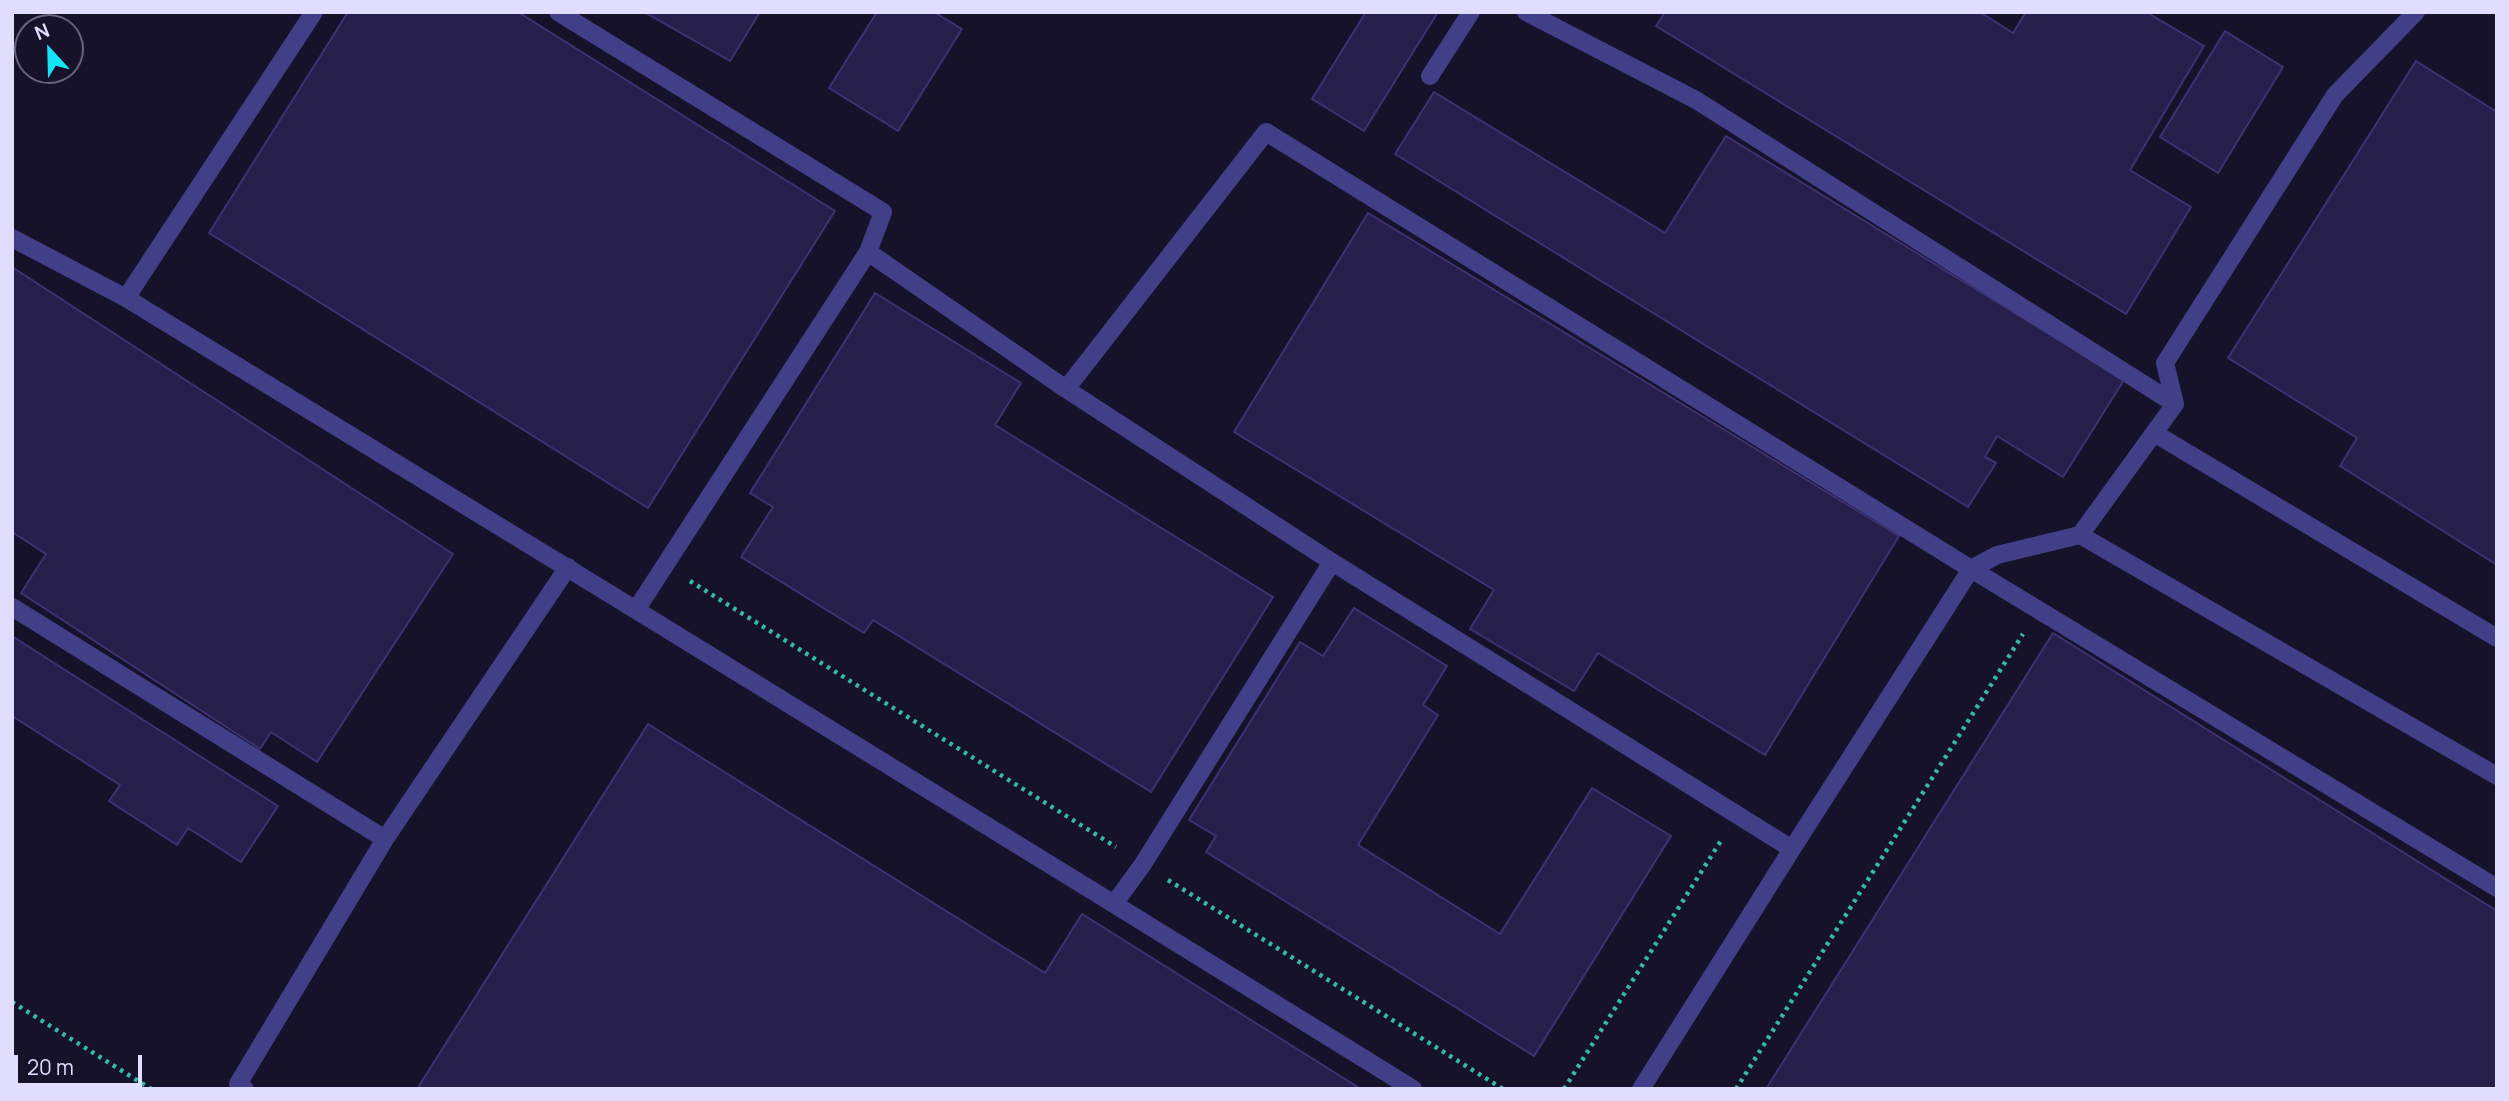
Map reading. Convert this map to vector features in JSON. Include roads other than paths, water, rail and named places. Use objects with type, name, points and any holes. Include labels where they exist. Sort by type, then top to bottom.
[{"type":"lane","points":[[126,298],[314,12]]},
{"type":"lane","points":[[558,12],[883,212],[868,253],[636,610]]},
{"type":"lane","points":[[1430,76],[1471,12]]},
{"type":"lane","points":[[1526,12],[1696,100],[2175,404]]},
{"type":"lane","points":[[1641,1089],[1971,569],[1997,555],[2080,536],[2175,404],[2165,363],[2335,95],[2416,12]]},
{"type":"lane","points":[[1066,389],[1266,132],[1971,569],[2497,888]]},
{"type":"lane","points":[[12,238],[126,298],[568,567],[1413,1089]]},
{"type":"lane","points":[[868,253],[1066,389],[1332,562],[1792,849]]},
{"type":"lane","points":[[2154,433],[2497,638]]},
{"type":"lane","points":[[2080,536],[2497,776]]},
{"type":"lane","points":[[1114,904],[1143,864],[1332,562]]},
{"type":"lane","points":[[245,1089],[238,1084],[385,839],[568,567]]},
{"type":"lane","points":[[12,607],[385,839]]}]
